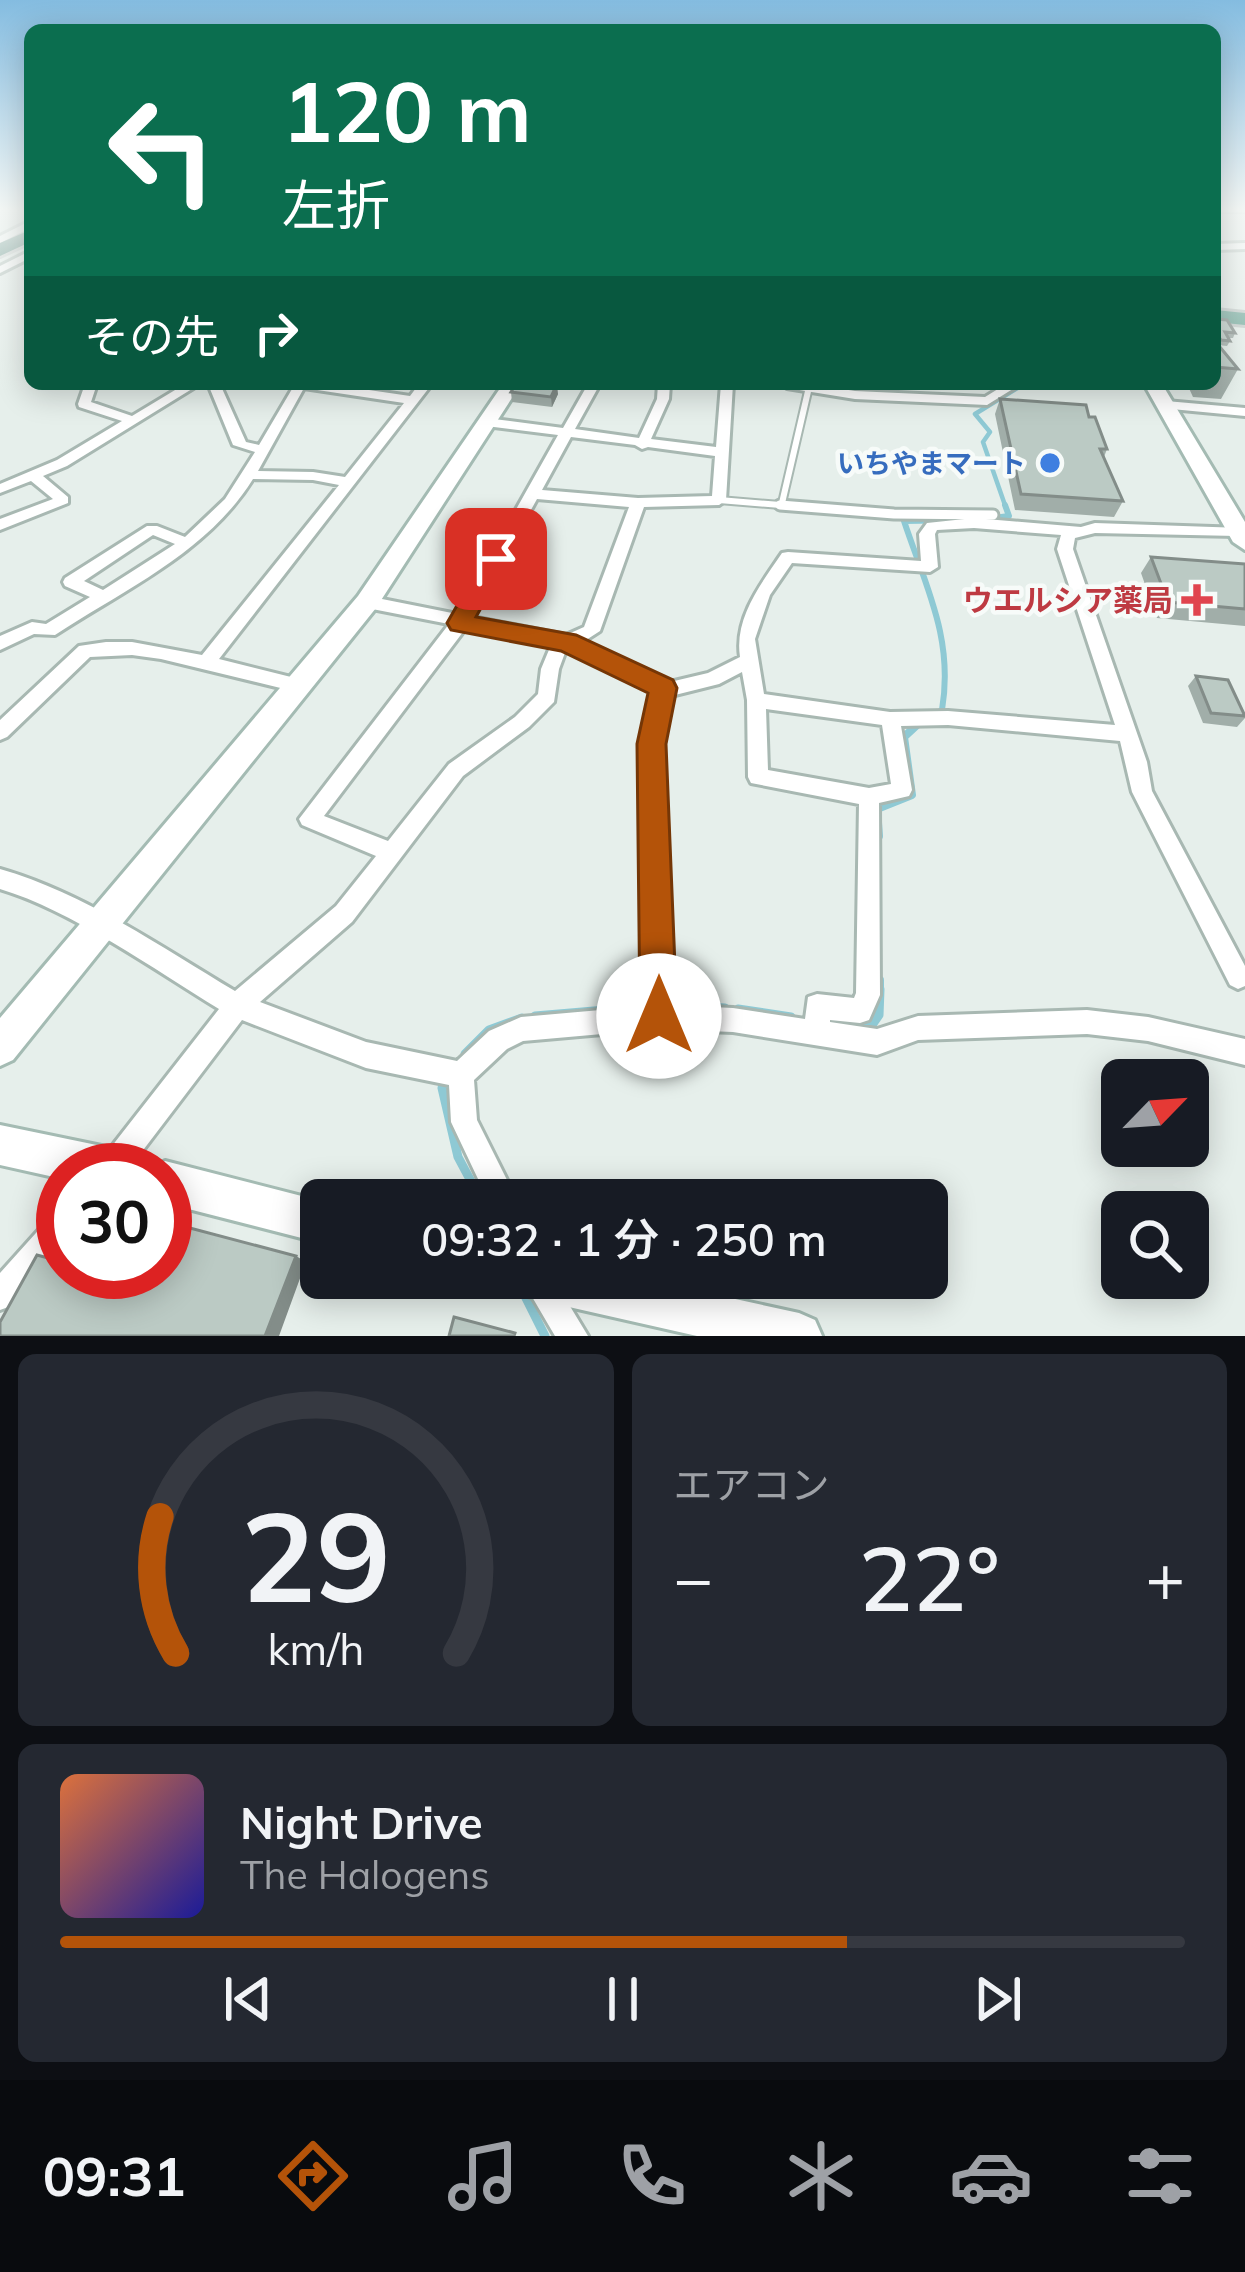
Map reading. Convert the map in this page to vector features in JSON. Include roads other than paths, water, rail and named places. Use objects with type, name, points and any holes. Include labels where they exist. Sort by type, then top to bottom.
[{"type":"street","points":[[89,390],[84,404],[133,420]]},
{"type":"street","points":[[0,489],[33,476],[184,390]]},
{"type":"street","points":[[217,390],[240,445],[260,449]]},
{"type":"street","points":[[49,631],[186,543],[228,504],[298,390]]},
{"type":"street","points":[[344,390],[413,400]]},
{"type":"street","points":[[205,664],[421,390]]},
{"type":"street","points":[[0,1047],[367,602],[508,390]]},
{"type":"street","points":[[394,853],[309,819],[460,623],[591,390]]},
{"type":"street","points":[[642,445],[664,390]]},
{"type":"street","points":[[532,494],[638,503],[719,500],[726,390]]},
{"type":"street","points":[[866,390],[987,401],[1005,390]]},
{"type":"street","points":[[1157,390],[1241,536]]},
{"type":"street","points":[[1166,405],[1245,412]]},
{"type":"street","points":[[486,422],[719,452]]},
{"type":"street","points":[[249,475],[348,482]]},
{"type":"street","points":[[0,525],[63,500],[33,476]]},
{"type":"street","points":[[133,1143],[237,1006],[344,914],[456,770],[522,722],[547,697],[559,646],[592,631],[638,503]]},
{"type":"street","points":[[890,719],[902,790],[869,797],[758,777],[756,700],[746,639],[762,593],[788,557],[930,567],[927,534],[932,526],[974,523],[1241,536]]},
{"type":"street","points":[[105,597],[71,582],[152,529],[186,543]]},
{"type":"street","points":[[1078,531],[1069,535],[1065,549],[1142,793],[1238,977]]},
{"type":"street","points":[[367,602],[567,642],[663,688],[689,688],[747,661]]},
{"type":"street","points":[[0,644],[32,628],[49,631],[69,647],[85,651]]},
{"type":"street","points":[[0,732],[85,651],[101,646],[301,686]]},
{"type":"street","points":[[660,1005],[652,744],[663,688]]},
{"type":"street","points":[[756,700],[890,719],[948,718],[1127,734]]},
{"type":"street","points":[[818,1024],[860,1011],[868,995],[869,797]]},
{"type":"street","points":[[0,880],[20,885],[100,925],[237,1006],[366,1054],[449,1071],[521,1029],[660,1005],[733,1021],[818,1024],[877,1042],[918,1028],[1087,1022],[1148,1029],[1245,1052]]},
{"type":"street","points":[[449,1071],[464,1122],[492,1179]]},
{"type":"street","points":[[0,1145],[36,1153]]},
{"type":"street","points":[[192,1190],[300,1217]]},
{"type":"street","points":[[0,1295],[36,1254]]},
{"type":"street","points":[[550,1299],[573,1336]]},
{"type":"street","points":[[632,1299],[799,1336]]},
{"type":"lane","points":[[782,503],[808,390]]},
{"type":"lane","points":[[719,500],[894,514],[993,515]]},
{"type":"waterway","points":[[1006,508],[983,442],[990,432],[975,414],[1014,390]]},
{"type":"waterway","points":[[986,519],[1009,516],[1005,505]]},
{"type":"waterway","points":[[935,714],[942,710],[945,684],[941,636],[904,521],[966,520]]},
{"type":"waterway","points":[[879,836],[877,809],[912,795],[904,737],[918,724]]},
{"type":"waterway","points":[[880,980],[880,989]]},
{"type":"waterway","points":[[857,1026],[870,1028],[879,1015],[880,989]]},
{"type":"waterway","points":[[673,1005],[725,1008]]},
{"type":"waterway","points":[[535,1016],[653,1006]]},
{"type":"waterway","points":[[738,1009],[791,1017]]},
{"type":"waterway","points":[[465,1054],[489,1030],[522,1018]]},
{"type":"waterway","points":[[448,1080],[442,1088],[458,1157],[470,1179]]},
{"type":"waterway","points":[[526,1299],[545,1336]]},
{"type":"place","name":"いちやまマート","points":[[1050,463]]},
{"type":"place","name":"ウエルシア薬局","points":[[1197,600]]}]
